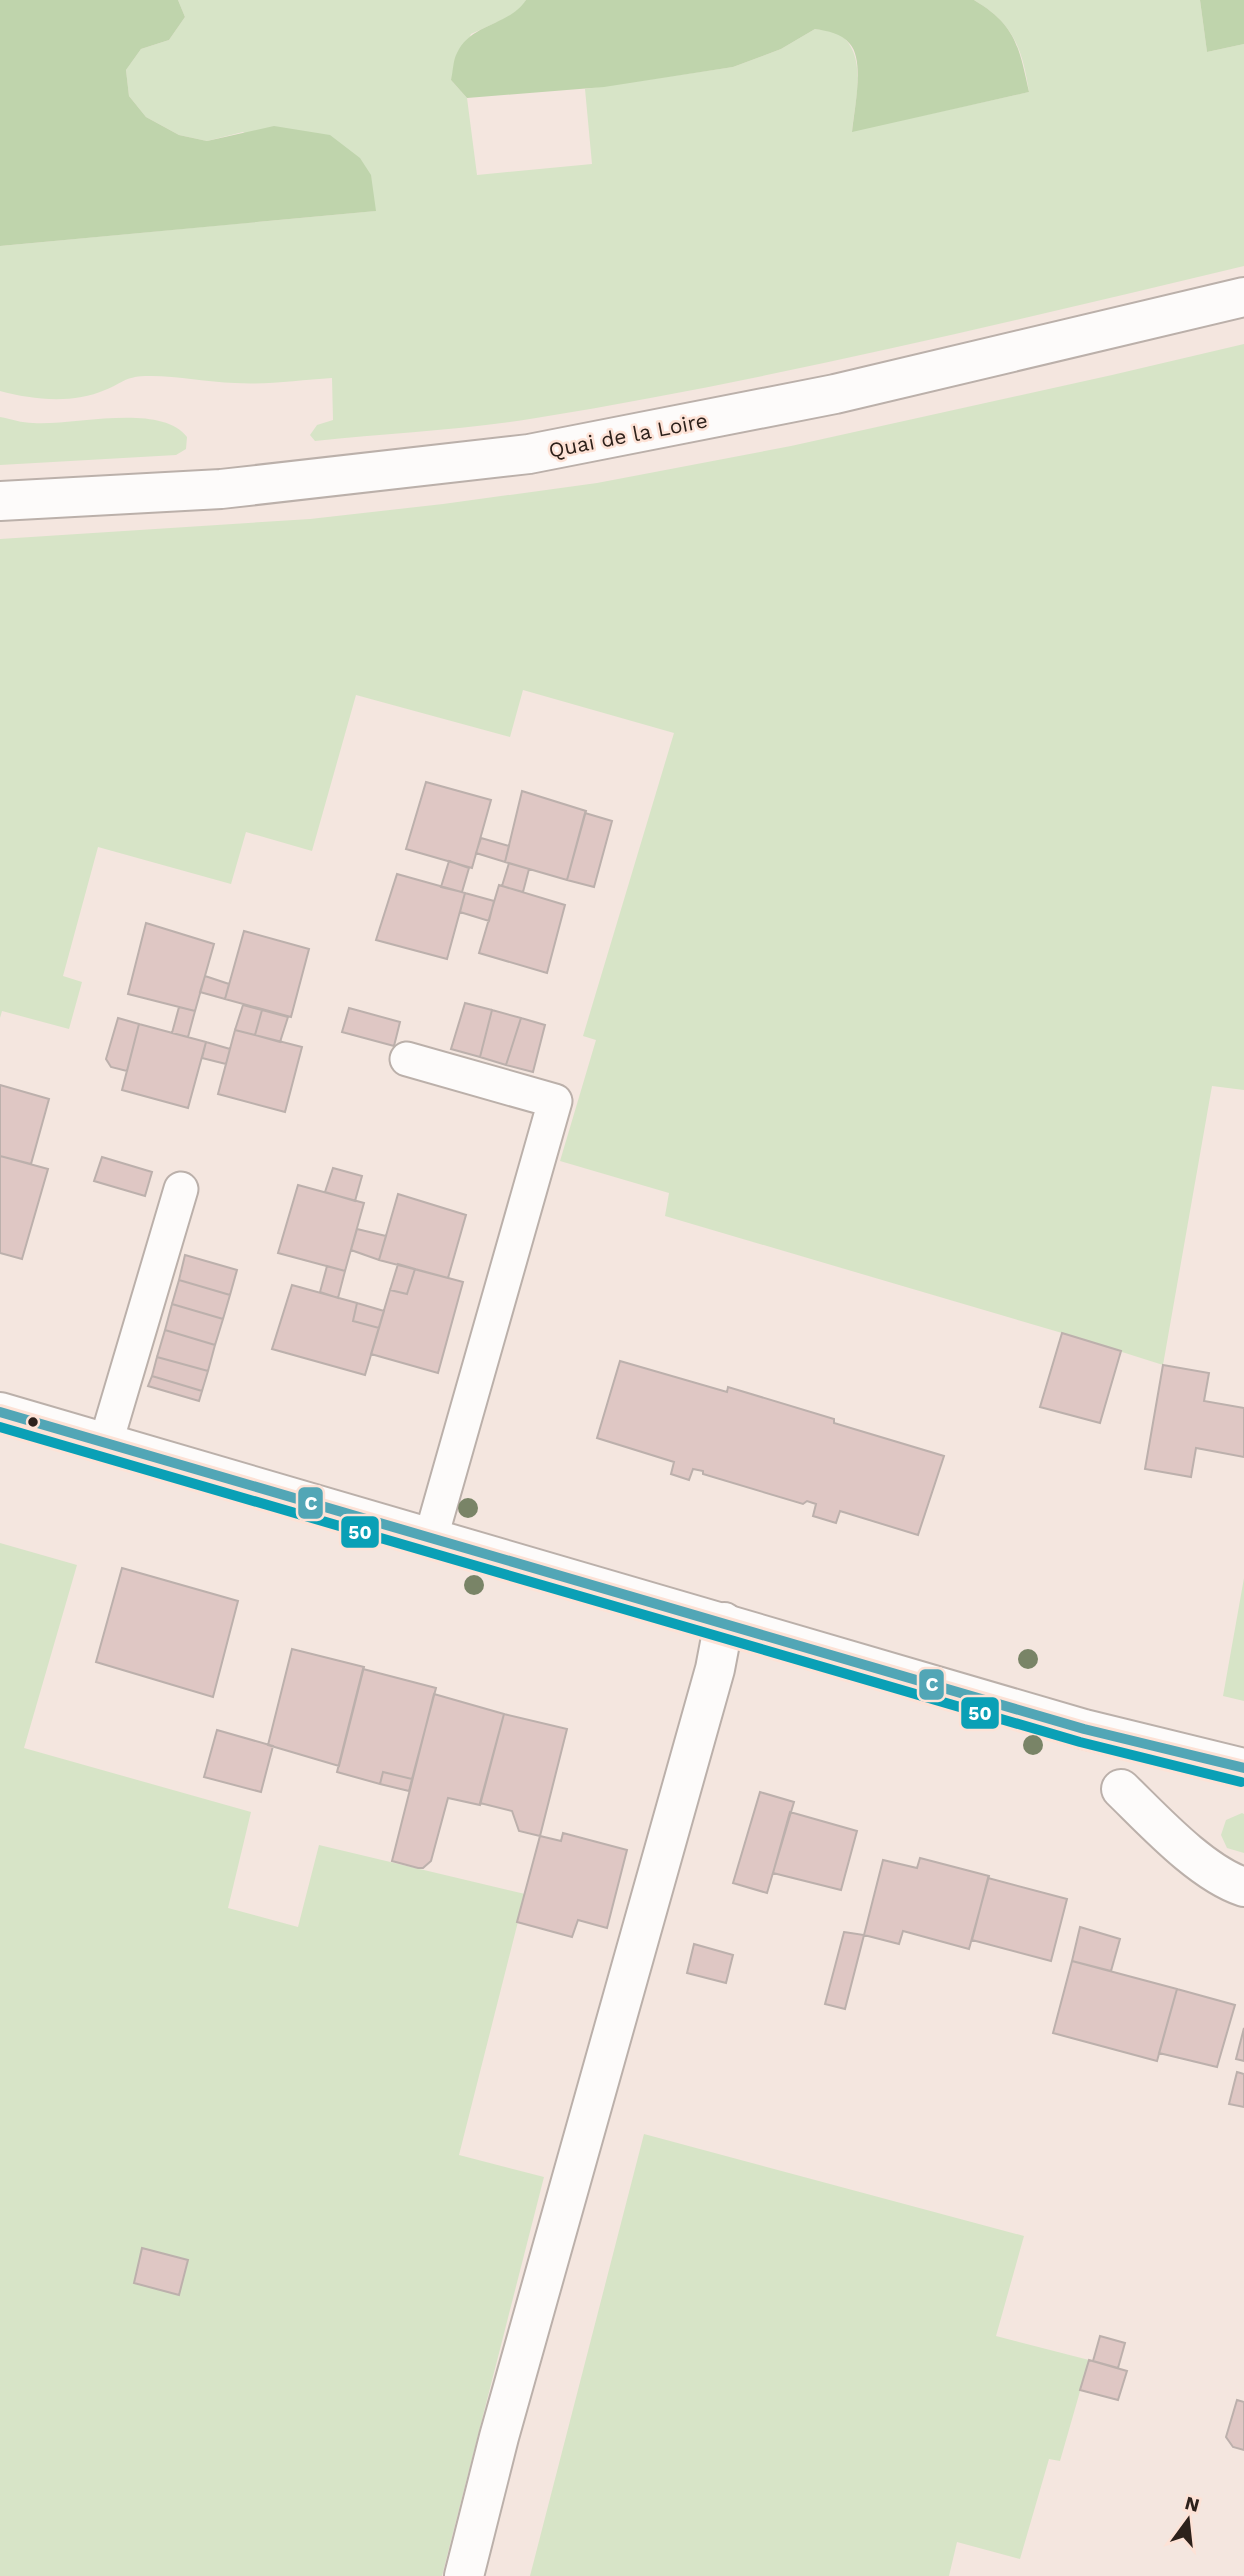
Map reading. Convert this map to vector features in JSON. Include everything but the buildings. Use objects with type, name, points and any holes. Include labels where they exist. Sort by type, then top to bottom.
[{"type":"street","name":"Quai de la Loire","points":[[0,500],[221,489],[529,454],[835,394],[1244,297]]},
{"type":"street","points":[[0,1412],[1084,1729],[1244,1768]]},
{"type":"street","points":[[464,2576],[503,2423],[715,1669],[724,1622]]},
{"type":"street","points":[[1121,1789],[1170,1836],[1221,1877],[1244,1886]]},
{"type":"lane","points":[[407,1059],[555,1101],[431,1536]]},
{"type":"lane","points":[[106,1442],[181,1189]]},
{"type":"green space","points":[[0,0],[178,0],[185,17],[169,40],[141,49],[126,70],[129,96],[146,117],[179,135],[207,141],[274,126],[330,135],[360,158],[371,175],[376,211],[0,246]]},
{"type":"green space","points":[[178,0],[526,0],[519,12],[471,34],[451,80],[467,98],[477,175],[592,164],[585,89],[733,67],[781,49],[815,29],[837,33],[847,41],[853,52],[858,78],[852,131],[1029,92],[1023,62],[1014,38],[998,18],[974,0],[1200,0],[1207,52],[1244,44],[1244,266],[803,368],[625,403],[454,428],[315,441],[310,435],[317,425],[333,420],[332,378],[247,383],[145,376],[128,379],[93,394],[66,399],[26,397],[0,391],[0,246],[375,211],[243,132],[207,141],[179,135],[146,117],[129,96],[126,70],[141,49],[169,40],[185,17]]},
{"type":"green space","points":[[526,0],[974,0],[999,19],[1014,38],[1029,92],[852,132],[858,74],[854,52],[843,37],[815,29],[781,49],[733,67],[604,87],[467,98],[451,80],[457,53],[463,43],[519,9]]},
{"type":"green space","points":[[1200,0],[1244,0],[1244,44],[1207,52]]},
{"type":"green space","points":[[1244,344],[1244,1090],[1212,1086],[1163,1365],[665,1216],[669,1193],[560,1161],[596,1040],[583,1036],[674,733],[523,690],[510,737],[356,695],[312,851],[246,832],[231,884],[98,847],[63,976],[82,982],[69,1029],[2,1011],[0,1018],[0,539],[310,519],[597,483],[791,446]]},
{"type":"green space","points":[[0,417],[33,423],[115,418],[157,420],[174,426],[187,437],[186,449],[176,455],[0,465]]},
{"type":"green space","points":[[0,1543],[77,1565],[24,1748],[251,1812],[228,1908],[298,1927],[319,1845],[525,1894],[459,2155],[544,2177],[442,2576],[0,2576]]},
{"type":"green space","points":[[1244,1578],[1244,1701],[1223,1696]]},
{"type":"green space","points":[[1242,1813],[1244,1853],[1227,1848],[1221,1835],[1226,1820]]},
{"type":"green space","points":[[644,2134],[1024,2236],[996,2336],[1089,2360],[1060,2461],[1049,2459],[1020,2559],[957,2542],[949,2576],[530,2576]]},
{"type":"transit line","name":"C","points":[[0,1412],[1084,1729],[1244,1768]]},
{"type":"transit line","name":"50","points":[[0,1427],[1080,1742],[1241,1782]]}]
